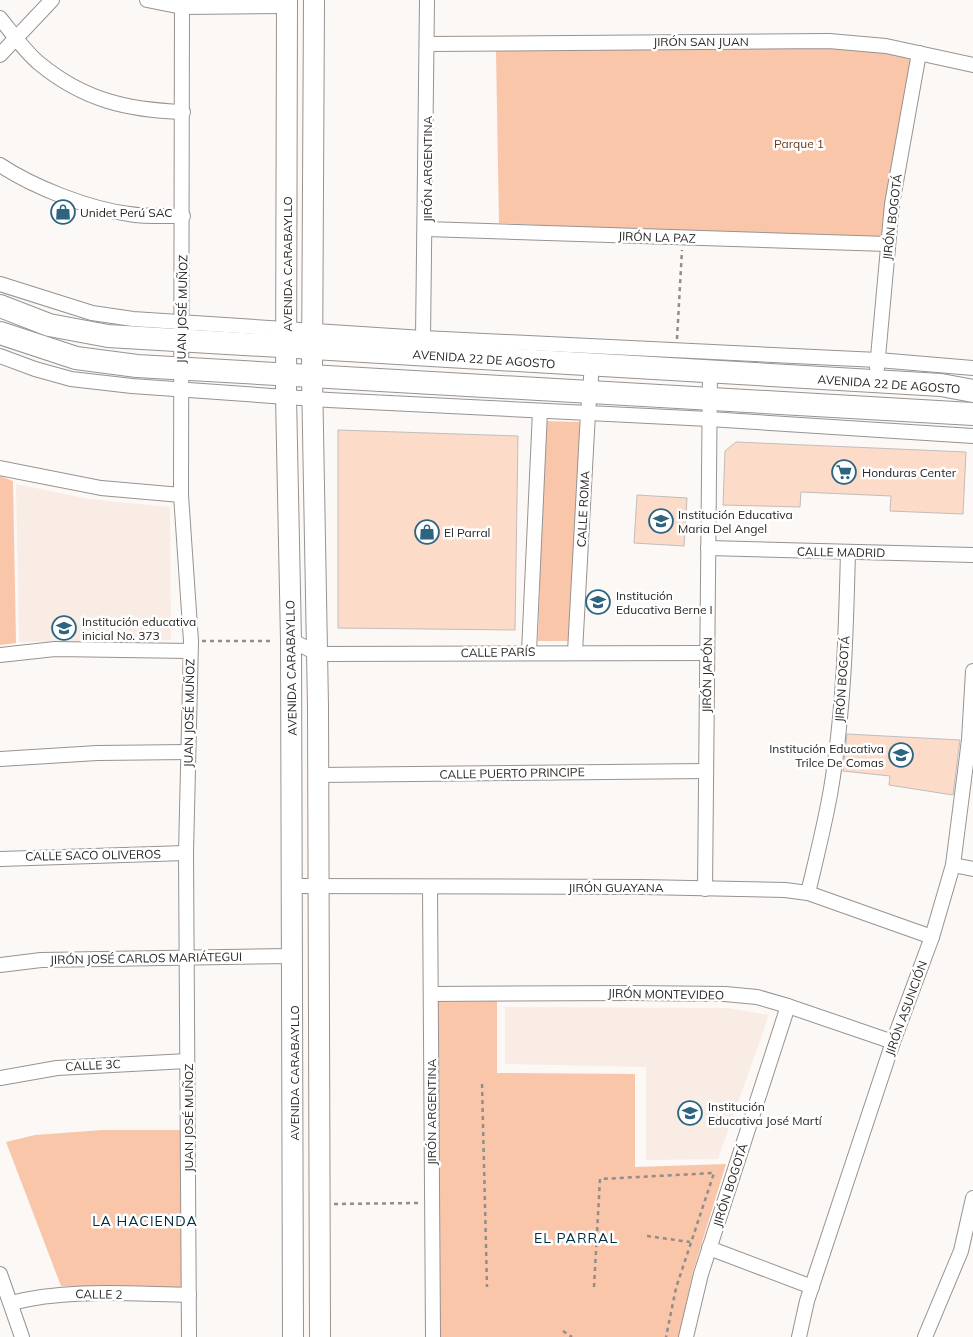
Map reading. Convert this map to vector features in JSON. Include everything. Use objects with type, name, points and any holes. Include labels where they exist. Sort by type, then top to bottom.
[{"type":"main road","name":"AVENIDA CARABAYLLO","points":[[314,0],[312,399],[318,654],[320,1337]]},
{"type":"main road","name":"AVENIDA CARABAYLLO","points":[[287,3],[286,385],[291,640],[293,1337]]},
{"type":"main road","name":"AVENIDA 22 DE AGOSTO","points":[[0,306],[49,325],[108,336],[181,331],[312,339],[592,366],[710,372],[877,371],[973,391]]},
{"type":"main road","name":"AVENIDA 22 DE AGOSTO","points":[[0,333],[46,350],[76,358],[181,379],[286,385],[312,376],[589,402],[710,409],[973,414]]},
{"type":"street","points":[[0,55],[52,0]]},
{"type":"street","points":[[147,0],[182,4],[287,3]]},
{"type":"street","name":"JIRÓN ARGENTINA","points":[[423,338],[426,229],[427,0]]},
{"type":"street","name":"JUAN JOSÉ MUÑOZ","points":[[182,4],[181,495],[191,646],[186,853],[189,1337]]},
{"type":"street","points":[[0,18],[39,63],[70,84],[100,98],[131,108],[182,112]]},
{"type":"street","name":"JIRÓN SAN JUAN","points":[[428,44],[829,41],[886,46],[973,65]]},
{"type":"street","name":"JIRÓN BOGOTÁ","points":[[877,371],[892,204],[919,53]]},
{"type":"street","points":[[0,165],[34,183],[96,206],[129,214],[183,216]]},
{"type":"street","name":"JIRÓN LA PAZ","points":[[426,229],[888,244]]},
{"type":"street","name":"AVENIDA 22 DE AGOSTO","points":[[0,284],[92,313],[181,331]]},
{"type":"street","name":"AVENIDA 22 DE AGOSTO","points":[[312,339],[423,338],[676,350],[877,371],[973,368]]},
{"type":"street","name":"AVENIDA 22 DE AGOSTO","points":[[0,356],[35,369],[71,379],[132,386],[181,379]]},
{"type":"street","name":"CALLE ROMA","points":[[576,652],[592,366]]},
{"type":"street","name":"JIRÓN JAPÓN","points":[[705,888],[710,372]]},
{"type":"street","name":"AVENIDA 22 DE AGOSTO","points":[[286,385],[312,399],[540,411],[589,402]]},
{"type":"street","name":"AVENIDA 22 DE AGOSTO","points":[[710,409],[973,436]]},
{"type":"street","points":[[528,652],[540,411]]},
{"type":"street","points":[[0,468],[101,488],[181,495]]},
{"type":"street","name":"CALLE MADRID","points":[[708,548],[973,555]]},
{"type":"street","name":"JIRÓN BOGOTÁ","points":[[808,894],[831,790],[838,738],[845,663],[848,552]]},
{"type":"street","name":"CALLE PARÍS","points":[[291,640],[318,654],[707,653]]},
{"type":"street","points":[[0,654],[55,649],[191,646]]},
{"type":"street","name":"JIRÓN ASUNCIÓN","points":[[800,1337],[812,1287],[893,1042],[932,937],[954,865],[969,740],[973,671]]},
{"type":"street","points":[[0,759],[97,753],[188,752]]},
{"type":"street","name":"CALLE PUERTO PRINCIPE","points":[[318,776],[706,771]]},
{"type":"street","name":"CALLE SACO OLIVEROS","points":[[0,859],[186,853]]},
{"type":"street","points":[[954,865],[973,869]]},
{"type":"street","name":"JIRÓN GUAYANA","points":[[292,886],[785,890],[808,894],[932,937]]},
{"type":"street","name":"JIRÓN ARGENTINA","points":[[430,887],[433,1337]]},
{"type":"street","name":"JIRÓN JOSÉ CARLOS MARIÁTEGUI","points":[[0,965],[41,960],[293,956]]},
{"type":"street","name":"JIRÓN MONTEVIDEO","points":[[430,994],[725,994],[757,997],[893,1042]]},
{"type":"street","name":"JIRÓN BOGOTÁ","points":[[686,1337],[697,1288],[709,1248],[788,1006]]},
{"type":"street","name":"CALLE 3C","points":[[0,1078],[57,1068],[187,1061]]},
{"type":"street","points":[[925,1337],[967,1252],[973,1198]]},
{"type":"street","points":[[709,1248],[812,1287]]},
{"type":"street","points":[[0,1274],[22,1337]]},
{"type":"street","name":"CALLE 2","points":[[11,1302],[38,1296],[68,1294],[189,1295]]},
{"type":"path","points":[[676,350],[683,238]]},
{"type":"path","points":[[191,646],[291,640]]},
{"type":"path","points":[[482,1084],[487,1287]]},
{"type":"path","points":[[594,1287],[600,1179],[714,1173],[676,1288],[666,1337]]},
{"type":"path","points":[[320,1204],[432,1203]]},
{"type":"path","points":[[647,1236],[691,1242]]},
{"type":"path","points":[[563,1331],[572,1337]]},
{"type":"shaded area","points":[[16,484],[89,499],[170,507],[171,640],[19,642]]},
{"type":"shaded area","name":"Institución Educativa José Martí","points":[[505,1007],[728,1008],[769,1015],[718,1159],[646,1160],[646,1067],[505,1064]]},
{"type":"green space","name":"Parque 1","points":[[828,48],[906,55],[911,61],[881,236],[873,241],[499,223],[496,51]]},
{"type":"green space","points":[[545,421],[580,422],[571,641],[538,641]]},
{"type":"green space","points":[[0,476],[13,481],[16,643],[0,645]]},
{"type":"green space","points":[[497,1001],[497,1073],[635,1074],[635,1167],[726,1164],[693,1272],[679,1337],[440,1337],[437,1002]]},
{"type":"green space","points":[[102,1130],[181,1130],[182,1288],[61,1286],[6,1142],[35,1135]]},
{"type":"building","name":"El Parral","points":[[338,430],[518,436],[515,630],[338,628]]},
{"type":"building","name":"Honduras Center","points":[[736,442],[966,452],[963,514],[890,511],[891,496],[801,492],[800,507],[723,505],[725,451]]},
{"type":"building","name":"Institución Educativa Maria Del Angel","points":[[637,495],[687,498],[684,546],[634,543]]},
{"type":"building","name":"Institución Educativa Trilce De Comas","points":[[847,734],[960,740],[953,795],[889,785],[890,776],[843,771]]},
{"type":"place","name":"Unidet Perú SAC","points":[[63,212]]},
{"type":"place","name":"Honduras Center","points":[[844,472]]},
{"type":"place","name":"Institución Educativa Maria Del Angel","points":[[661,521]]},
{"type":"place","name":"El Parral","points":[[427,532]]},
{"type":"place","name":"Institución Educativa Berne I","points":[[598,602]]},
{"type":"place","name":"Institución educativa inicial No. 373","points":[[64,628]]},
{"type":"place","name":"Institución Educativa Trilce De Comas","points":[[901,755]]},
{"type":"place","name":"Institución Educativa José Martí","points":[[690,1113]]},
{"type":"district","name":"LA HACIENDA","points":[[145,1221]]},
{"type":"district","name":"EL PARRAL","points":[[576,1238]]}]
